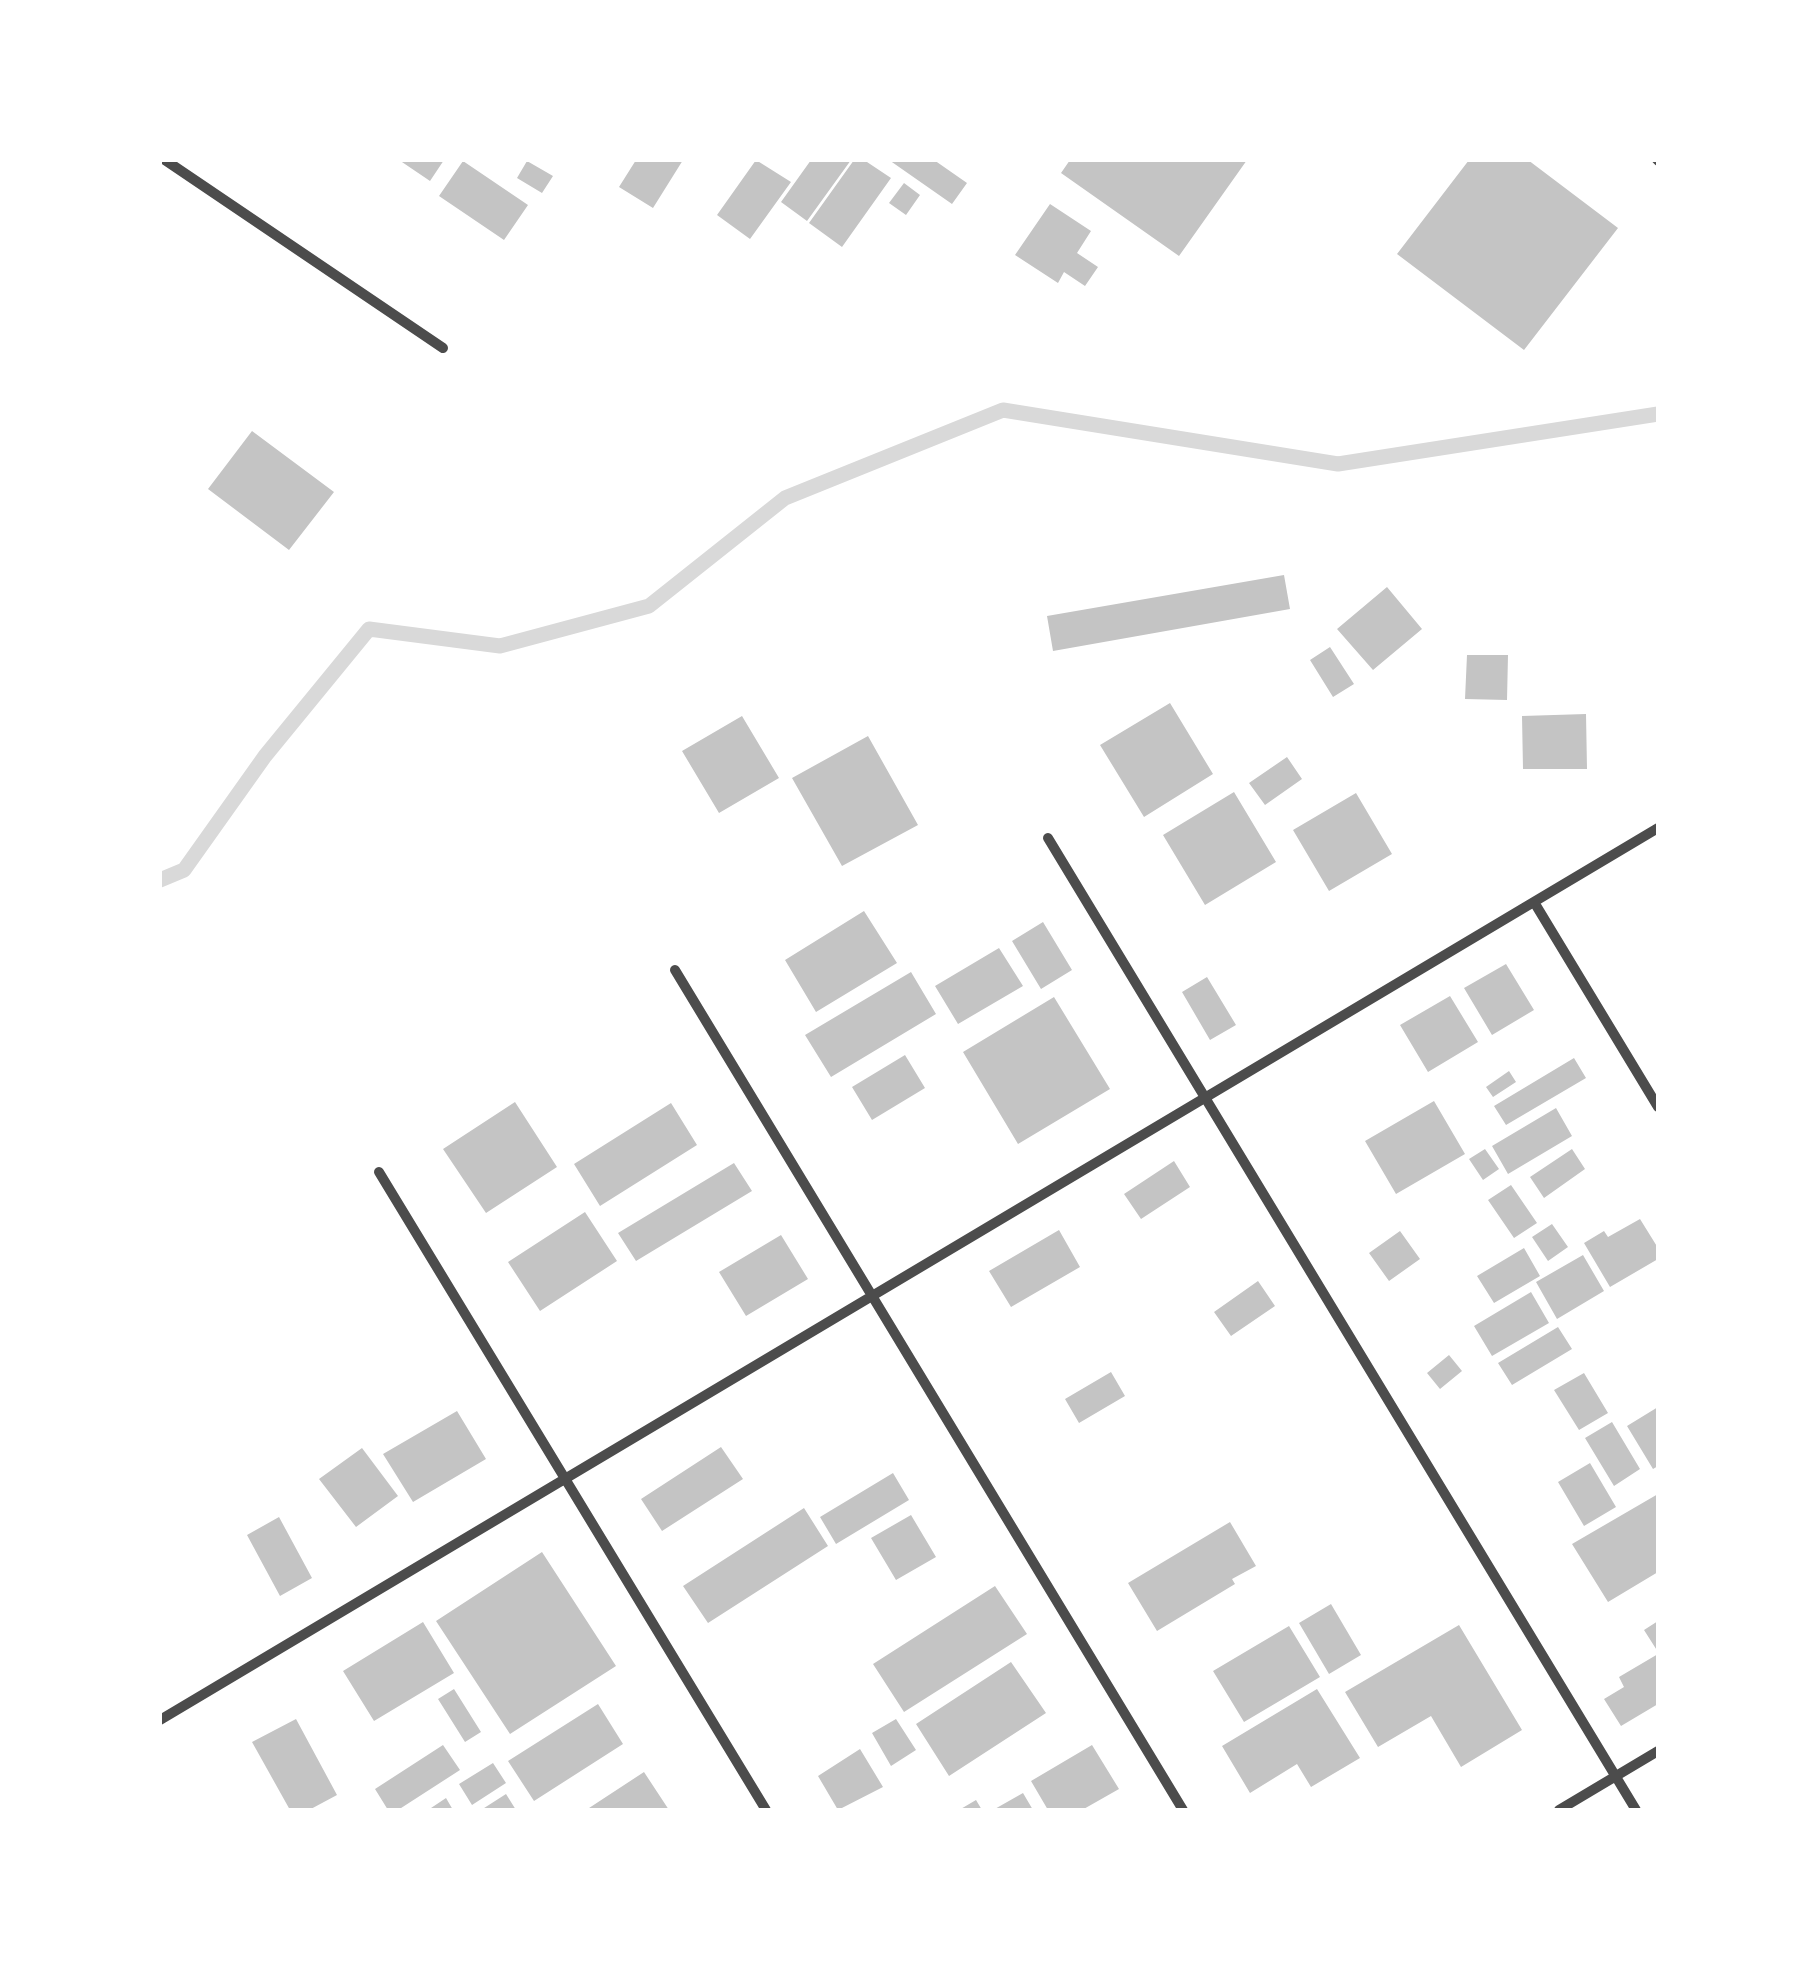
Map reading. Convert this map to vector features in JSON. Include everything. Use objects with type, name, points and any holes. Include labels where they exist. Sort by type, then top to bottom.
[{"type":"street","points":[[165,160],[442,348]]},
{"type":"street","points":[[160,1720],[1658,828]]},
{"type":"street","points":[[1048,838],[1636,1810]]},
{"type":"street","points":[[1534,902],[1658,1107]]},
{"type":"street","points":[[675,970],[1183,1810]]},
{"type":"street","points":[[380,1172],[766,1810]]},
{"type":"street","points":[[1559,1810],[1658,1751]]},
{"type":"building","points":[[399,160],[444,160],[430,181]]},
{"type":"building","points":[[636,160],[683,160],[653,208],[619,187]]},
{"type":"building","points":[[756,160],[791,182],[750,239],[717,215]]},
{"type":"building","points":[[811,160],[851,160],[807,221],[781,202]]},
{"type":"building","points":[[854,160],[864,160],[891,178],[842,247],[809,223]]},
{"type":"building","points":[[889,160],[934,160],[967,183],[952,204]]},
{"type":"building","points":[[1070,160],[1247,160],[1179,256],[1061,173]]},
{"type":"building","points":[[1469,160],[1528,160],[1618,228],[1524,350],[1397,254]]},
{"type":"building","points":[[463,161],[528,205],[504,240],[439,196]]},
{"type":"building","points":[[527,161],[553,176],[542,193],[517,178]]},
{"type":"building","points":[[904,183],[920,195],[906,215],[889,203]]},
{"type":"building","points":[[1050,204],[1091,231],[1077,253],[1098,267],[1085,286],[1064,272],[1058,283],[1015,255]]},
{"type":"building","points":[[252,431],[334,492],[289,550],[208,489]]},
{"type":"building","points":[[1284,575],[1290,609],[1053,651],[1047,616]]},
{"type":"building","points":[[1387,587],[1422,629],[1373,670],[1337,629]]},
{"type":"building","points":[[1330,647],[1354,684],[1333,697],[1310,660]]},
{"type":"building","points":[[1467,655],[1508,655],[1507,700],[1465,699]]},
{"type":"building","points":[[1170,703],[1213,774],[1144,817],[1100,745]]},
{"type":"building","points":[[1586,714],[1587,769],[1523,769],[1522,716]]},
{"type":"building","points":[[742,716],[779,778],[719,813],[682,751]]},
{"type":"building","points":[[868,736],[918,825],[842,866],[792,778]]},
{"type":"building","points":[[1287,757],[1302,779],[1265,805],[1249,783]]},
{"type":"building","points":[[1234,792],[1276,862],[1205,905],[1163,835]]},
{"type":"building","points":[[1356,793],[1392,854],[1329,891],[1293,830]]},
{"type":"building","points":[[864,911],[897,963],[816,1012],[785,960]]},
{"type":"building","points":[[1043,922],[1072,970],[1041,989],[1012,941]]},
{"type":"building","points":[[999,948],[1023,986],[958,1024],[935,986]]},
{"type":"building","points":[[1506,964],[1534,1010],[1492,1035],[1464,988]]},
{"type":"building","points":[[911,972],[936,1014],[831,1077],[805,1035]]},
{"type":"building","points":[[1207,977],[1236,1025],[1210,1040],[1182,992]]},
{"type":"building","points":[[1450,996],[1478,1042],[1428,1072],[1400,1025]]},
{"type":"building","points":[[1054,997],[1110,1089],[1018,1144],[963,1052]]},
{"type":"building","points":[[905,1055],[925,1088],[872,1120],[852,1087]]},
{"type":"building","points":[[1574,1058],[1586,1078],[1506,1125],[1494,1106]]},
{"type":"building","points":[[1509,1071],[1516,1082],[1493,1097],[1486,1087]]},
{"type":"building","points":[[1434,1101],[1465,1154],[1396,1194],[1365,1141]]},
{"type":"building","points":[[515,1102],[557,1167],[486,1213],[443,1149]]},
{"type":"building","points":[[671,1103],[697,1145],[600,1206],[574,1164]]},
{"type":"building","points":[[1556,1108],[1572,1136],[1508,1174],[1492,1146]]},
{"type":"building","points":[[1485,1149],[1499,1169],[1483,1180],[1469,1159]]},
{"type":"building","points":[[1572,1149],[1585,1169],[1544,1198],[1530,1177]]},
{"type":"building","points":[[1174,1161],[1190,1187],[1141,1219],[1124,1194]]},
{"type":"building","points":[[734,1163],[752,1191],[636,1261],[618,1233]]},
{"type":"building","points":[[1511,1185],[1537,1223],[1514,1238],[1488,1200]]},
{"type":"building","points":[[585,1212],[617,1261],[540,1311],[508,1262]]},
{"type":"building","points":[[1640,1219],[1658,1248],[1658,1259],[1610,1287],[1584,1243],[1604,1231],[1608,1237]]},
{"type":"building","points":[[1552,1224],[1568,1247],[1548,1261],[1532,1237]]},
{"type":"building","points":[[1059,1230],[1080,1267],[1011,1307],[989,1271]]},
{"type":"building","points":[[1400,1231],[1420,1259],[1389,1281],[1369,1253]]},
{"type":"building","points":[[781,1235],[808,1279],[746,1316],[719,1272]]},
{"type":"building","points":[[1524,1248],[1540,1276],[1494,1303],[1477,1276]]},
{"type":"building","points":[[1583,1255],[1604,1291],[1557,1319],[1536,1282]]},
{"type":"building","points":[[1258,1281],[1275,1306],[1231,1336],[1214,1312]]},
{"type":"building","points":[[1531,1292],[1549,1323],[1492,1356],[1474,1326]]},
{"type":"building","points":[[1558,1327],[1572,1349],[1512,1385],[1498,1363]]},
{"type":"building","points":[[1449,1355],[1462,1371],[1440,1389],[1427,1373]]},
{"type":"building","points":[[1111,1372],[1125,1396],[1079,1423],[1065,1399]]},
{"type":"building","points":[[1584,1373],[1608,1413],[1579,1430],[1554,1390]]},
{"type":"building","points":[[1658,1407],[1658,1466],[1653,1469],[1627,1426]]},
{"type":"building","points":[[457,1411],[486,1459],[413,1502],[383,1454]]},
{"type":"building","points":[[1612,1422],[1640,1469],[1614,1486],[1585,1438]]},
{"type":"building","points":[[721,1447],[743,1479],[662,1531],[641,1499]]},
{"type":"building","points":[[362,1448],[398,1496],[356,1527],[319,1479]]},
{"type":"building","points":[[1590,1463],[1616,1507],[1584,1526],[1558,1482]]},
{"type":"building","points":[[893,1473],[909,1500],[836,1544],[820,1517]]},
{"type":"building","points":[[1658,1494],[1658,1572],[1608,1602],[1572,1544]]},
{"type":"building","points":[[804,1508],[828,1546],[708,1623],[683,1586]]},
{"type":"building","points":[[911,1515],[936,1557],[896,1580],[871,1538]]},
{"type":"building","points":[[279,1517],[312,1578],[280,1596],[247,1535]]},
{"type":"building","points":[[1230,1522],[1256,1566],[1232,1579],[1235,1584],[1157,1631],[1128,1583]]},
{"type":"building","points":[[542,1552],[616,1666],[510,1734],[436,1621]]},
{"type":"building","points":[[995,1586],[1027,1634],[904,1712],[873,1664]]},
{"type":"building","points":[[1331,1604],[1361,1655],[1329,1674],[1299,1623]]},
{"type":"building","points":[[1658,1621],[1658,1652],[1644,1630]]},
{"type":"building","points":[[423,1622],[454,1673],[374,1721],[343,1671]]},
{"type":"building","points":[[1459,1625],[1522,1730],[1461,1767],[1431,1716],[1378,1747],[1345,1692]]},
{"type":"building","points":[[1289,1626],[1320,1677],[1244,1722],[1213,1671]]},
{"type":"building","points":[[1658,1654],[1658,1704],[1621,1726],[1604,1699],[1624,1687],[1619,1677]]},
{"type":"building","points":[[1011,1662],[1046,1713],[949,1776],[916,1724]]},
{"type":"building","points":[[454,1689],[481,1732],[465,1742],[438,1699]]},
{"type":"building","points":[[1317,1689],[1360,1758],[1311,1787],[1297,1764],[1250,1793],[1222,1746]]},
{"type":"building","points":[[598,1704],[623,1744],[534,1801],[508,1761]]},
{"type":"building","points":[[296,1719],[337,1795],[309,1810],[290,1810],[252,1742]]},
{"type":"building","points":[[896,1719],[916,1750],[891,1766],[872,1733]]},
{"type":"building","points":[[443,1745],[460,1770],[398,1810],[388,1810],[375,1789]]},
{"type":"building","points":[[1092,1745],[1119,1789],[1082,1810],[1048,1810],[1031,1781]]},
{"type":"building","points":[[860,1749],[883,1787],[838,1810],[818,1776]]},
{"type":"building","points":[[493,1763],[506,1783],[472,1805],[459,1784]]},
{"type":"building","points":[[644,1772],[669,1810],[586,1810]]},
{"type":"building","points":[[1023,1793],[1033,1810],[993,1810]]},
{"type":"building","points":[[506,1794],[516,1810],[481,1810]]},
{"type":"building","points":[[446,1798],[453,1810],[428,1810]]},
{"type":"building","points":[[976,1800],[982,1810],[959,1810]]},
{"type":"waterway","points":[[160,880],[184,870],[265,756],[369,629],[500,646],[649,606],[785,498],[1003,410],[1338,464],[1658,414]]}]
